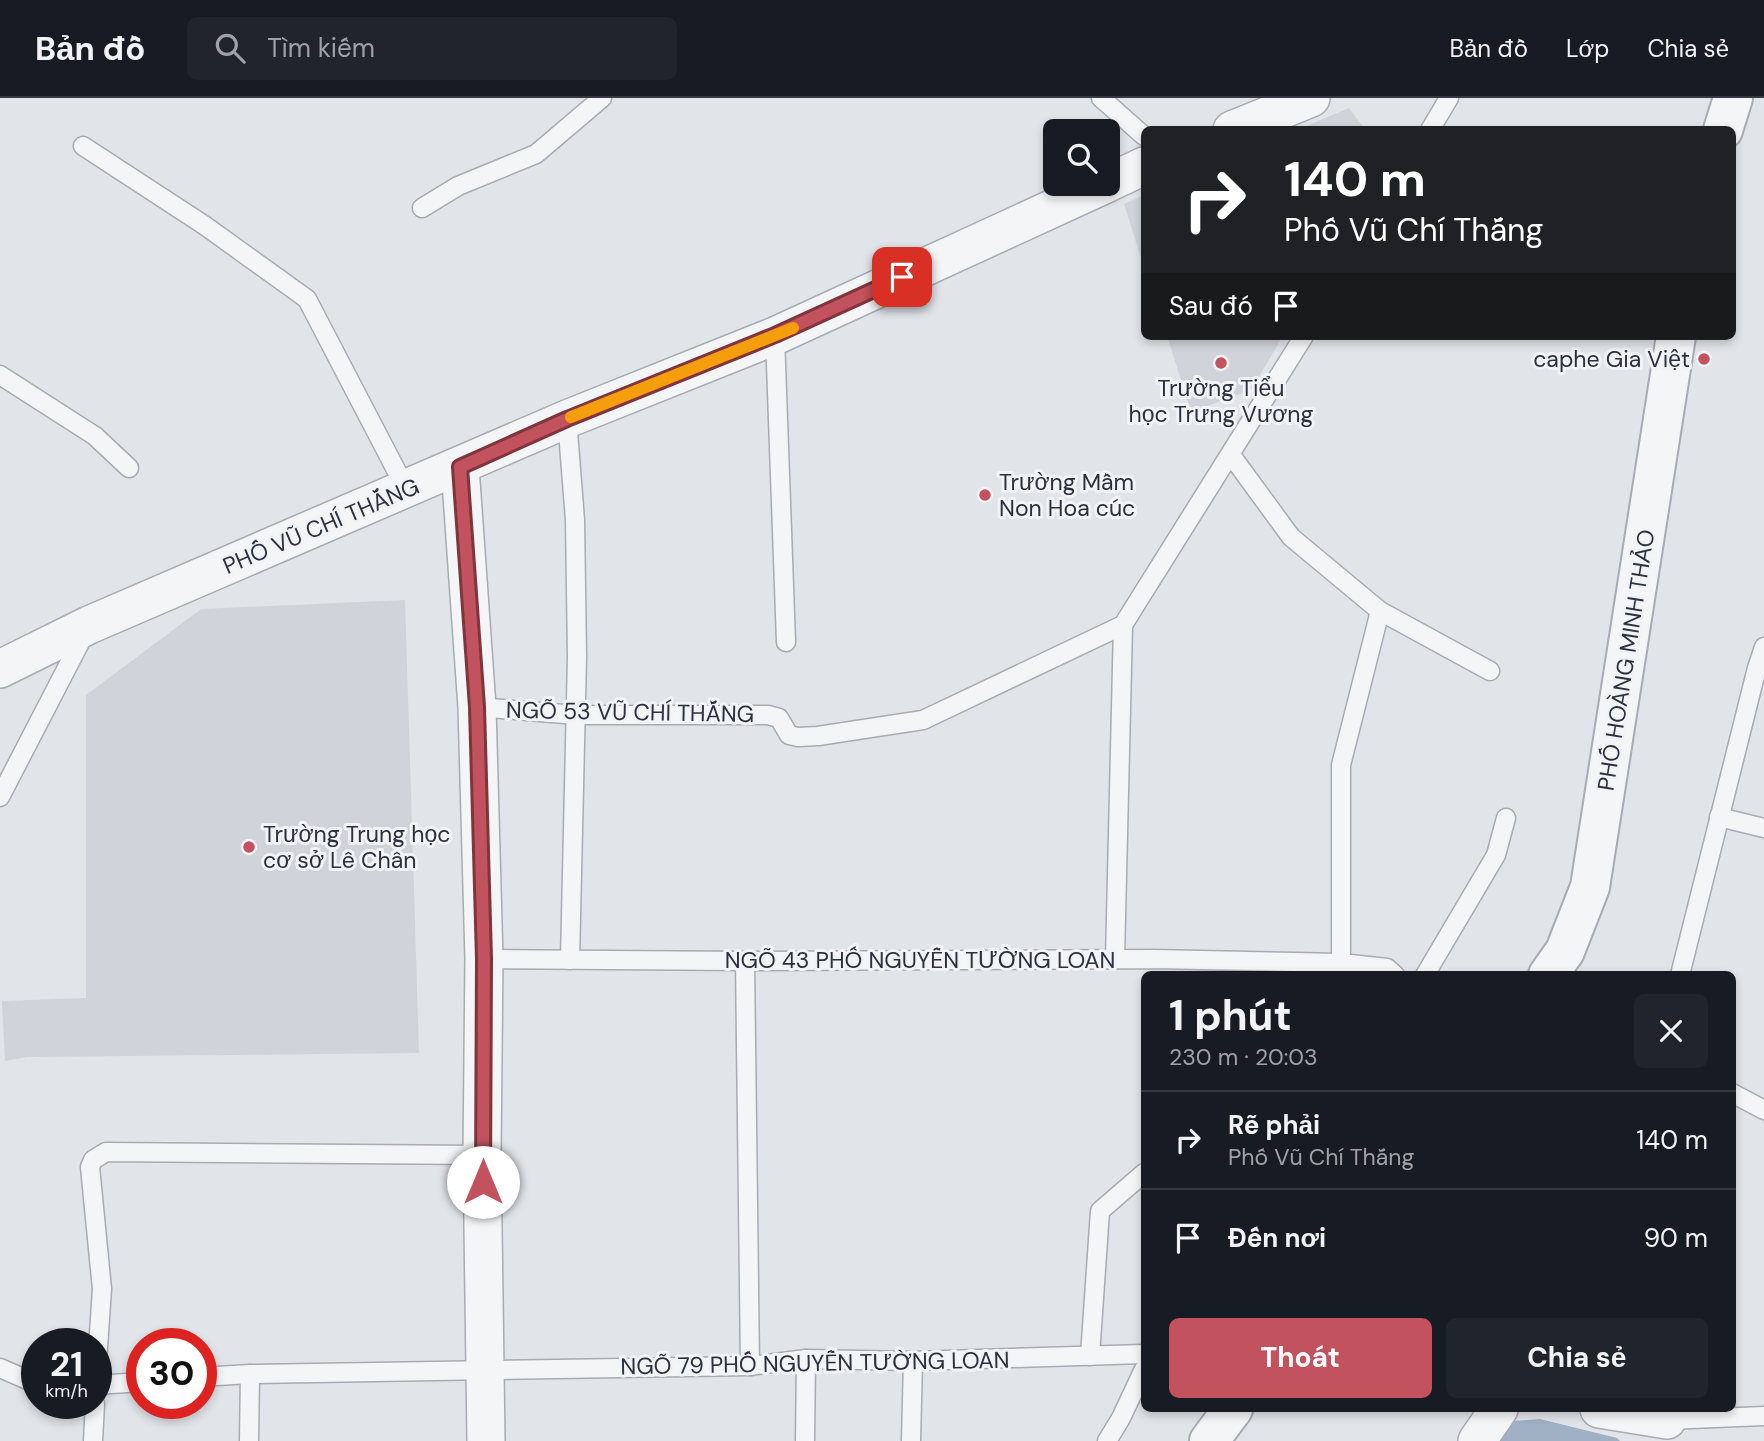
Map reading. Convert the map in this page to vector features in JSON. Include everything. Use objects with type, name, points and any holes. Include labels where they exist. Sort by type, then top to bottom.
[{"type":"street","points":[[1242,126],[1311,98]]},
{"type":"street","points":[[1724,126],[1733,98]]},
{"type":"street","name":"PHỐ VŨ CHÍ THẮNG","points":[[1120,177],[1141,167]]},
{"type":"street","name":"PHỐ VŨ CHÍ THẮNG","points":[[0,669],[89,625],[567,419],[775,335],[1079,196]]},
{"type":"street","name":"PHỐ HOÀNG MINH THẢO","points":[[1551,971],[1565,951],[1590,887],[1675,340]]},
{"type":"street","points":[[460,467],[477,707],[484,959],[482,1155],[486,1441]]},
{"type":"street","points":[[1209,1441],[1231,1412]]},
{"type":"street","points":[[1477,1441],[1497,1412]]},
{"type":"street","points":[[1614,1412],[1668,1423]]},
{"type":"lane","points":[[422,208],[458,186],[536,154],[602,98]]},
{"type":"lane","points":[[1101,98],[1141,133]]},
{"type":"lane","points":[[1432,126],[1449,98]]},
{"type":"lane","points":[[83,146],[204,225],[307,299],[406,489]]},
{"type":"lane","points":[[775,335],[786,642]]},
{"type":"lane","points":[[1115,959],[1123,625],[1302,340]]},
{"type":"lane","points":[[0,375],[95,436],[129,468]]},
{"type":"lane","points":[[567,419],[575,520],[577,715],[570,960]]},
{"type":"lane","points":[[1231,455],[1291,537],[1380,611],[1490,671]]},
{"type":"lane","points":[[1341,963],[1341,765],[1380,611]]},
{"type":"lane","points":[[0,797],[89,625]]},
{"type":"lane","name":"NGÕ 53 VŨ CHÍ THẮNG","points":[[477,707],[577,715],[768,715],[779,718],[789,734],[798,737],[923,720],[1123,625]]},
{"type":"lane","points":[[1681,971],[1764,646]]},
{"type":"lane","points":[[1719,817],[1764,828]]},
{"type":"lane","points":[[1427,971],[1496,855],[1506,818]]},
{"type":"lane","name":"NGÕ 43 PHỐ NGUYỄN TƯỜNG LOAN","points":[[484,959],[1115,959],[1152,967],[1341,963],[1387,968],[1390,971]]},
{"type":"lane","points":[[745,961],[750,1366]]},
{"type":"lane","points":[[1736,1095],[1764,1110]]},
{"type":"lane","points":[[99,1328],[102,1289],[90,1167],[98,1155],[120,1152],[482,1155]]},
{"type":"lane","points":[[1090,1356],[1100,1211],[1141,1176]]},
{"type":"lane","name":"NGÕ 79 PHỐ NGUYỄN TƯỜNG LOAN","points":[[217,1376],[750,1366],[806,1359],[913,1361],[1141,1354]]},
{"type":"lane","points":[[805,1441],[806,1359]]},
{"type":"lane","points":[[911,1441],[913,1361]]},
{"type":"lane","points":[[0,1368],[21,1377]]},
{"type":"lane","points":[[249,1441],[250,1374]]},
{"type":"lane","points":[[1107,1441],[1141,1375]]},
{"type":"lane","points":[[1668,1423],[1764,1416]]},
{"type":"lane","points":[[93,1441],[94,1419]]},
{"type":"shaded area","points":[[1349,108],[1363,126],[1306,126]]},
{"type":"shaded area","points":[[1141,196],[1141,258],[1124,204]]},
{"type":"shaded area","name":"Trường Tiểu học Trưng Vương","points":[[1168,340],[1281,340],[1251,390],[1191,412]]},
{"type":"shaded area","name":"Trường Trung học cơ sở Lê Chân","points":[[405,600],[419,1053],[27,1057],[5,1061],[2,1001],[86,998],[86,695],[201,609]]},
{"type":"water","points":[[1540,1419],[1620,1441],[1486,1441],[1501,1422]]},
{"type":"slow traffic","points":[[571,417],[793,328]]},
{"type":"place","name":"caphe Gia Việt","points":[[1704,359]]},
{"type":"place","name":"Trường Tiểu học Trưng Vương","points":[[1221,363]]},
{"type":"place","name":"Trường Mầm Non Hoa cúc","points":[[985,495]]},
{"type":"place","name":"Trường Trung học cơ sở Lê Chân","points":[[249,847]]},
{"type":"route","points":[[483,1182],[484,959],[477,707],[460,467],[567,419],[775,335],[902,277]]}]
